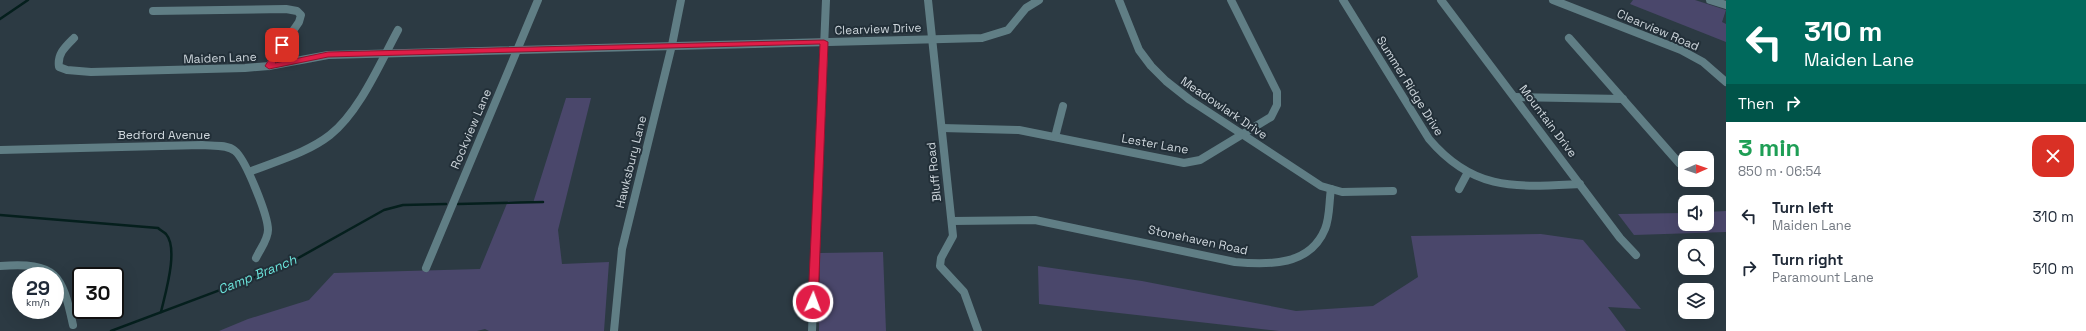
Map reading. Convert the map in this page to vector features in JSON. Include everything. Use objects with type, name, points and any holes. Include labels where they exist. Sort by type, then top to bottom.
[{"type":"street","name":"Rockview Lane","points":[[426,268],[538,0]]},
{"type":"street","name":"Hawksbury Lane","points":[[614,331],[622,248],[672,45],[681,0]]},
{"type":"street","points":[[812,331],[826,0]]},
{"type":"street","name":"Bluff Road","points":[[928,0],[953,236],[941,258],[940,266],[964,292],[977,330]]},
{"type":"street","points":[[932,39],[982,38],[1000,34],[1012,26],[1026,8],[1039,0]]},
{"type":"street","name":"Meadowlark Drive","points":[[1119,0],[1134,42],[1172,87],[1312,181],[1331,189]]},
{"type":"street","name":"Lester Lane","points":[[942,128],[994,128],[1019,130],[1184,163],[1200,160],[1271,117],[1279,102],[1277,92],[1231,0]]},
{"type":"street","name":"Summer Ridge Drive","points":[[1343,0],[1437,150],[1445,159],[1468,174],[1510,186],[1580,184]]},
{"type":"street","name":"Mountain Drive","points":[[1442,0],[1620,238],[1636,255]]},
{"type":"street","name":"Clearview Road","points":[[1553,0],[1681,50],[1702,62],[1726,82]]},
{"type":"street","points":[[1710,0],[1726,5]]},
{"type":"street","points":[[153,11],[286,9],[297,11],[301,18],[269,66]]},
{"type":"street","points":[[249,172],[304,150],[330,135],[346,119],[398,30]]},
{"type":"street","name":"Maiden Lane","points":[[74,38],[62,50],[58,60],[60,67],[73,71],[230,69],[269,66],[328,55],[824,42]]},
{"type":"street","points":[[1569,38],[1678,162]]},
{"type":"street","name":"Clearview Drive","points":[[824,42],[932,39]]},
{"type":"street","points":[[1515,97],[1623,99]]},
{"type":"street","points":[[1055,137],[1063,106]]},
{"type":"street","name":"Bedford Avenue","points":[[0,150],[202,145],[224,147],[235,151],[249,172],[268,228],[266,240],[256,258]]},
{"type":"street","points":[[1459,189],[1468,174]]},
{"type":"street","points":[[1331,189],[1348,192],[1393,191]]},
{"type":"street","name":"Stonehaven Road","points":[[952,221],[1035,220],[1235,262],[1266,264],[1302,256],[1312,249],[1326,227],[1331,189]]},
{"type":"street","points":[[0,266],[26,265],[48,271],[56,277],[63,284],[73,325]]},
{"type":"shaded area","points":[[1633,0],[1695,0],[1726,10],[1722,22],[1726,24],[1726,42],[1630,4]]},
{"type":"shaded area","points":[[566,98],[591,98],[558,230],[562,264],[609,262],[604,331],[489,331],[485,329],[477,331],[219,331],[248,319],[309,300],[334,273],[480,269],[508,201],[533,203]]},
{"type":"shaded area","points":[[1726,211],[1726,232],[1634,235],[1618,214],[1678,213],[1678,231],[1714,231],[1714,212]]},
{"type":"shaded area","points":[[1541,234],[1583,240],[1641,309],[1608,307],[1626,331],[1279,331],[1039,304],[1038,266],[1142,281],[1296,311],[1373,306],[1418,277],[1411,236]]},
{"type":"shaded area","points":[[883,252],[886,331],[819,331],[820,253]]},
{"type":"waterway","points":[[0,19],[28,0]]},
{"type":"waterway","name":"Camp Branch","points":[[458,204],[543,202]]},
{"type":"waterway","name":"Camp Branch","points":[[111,331],[284,266],[384,210],[403,205],[446,204]]},
{"type":"waterway","points":[[0,215],[158,228],[166,234],[170,241],[171,250],[170,272],[161,312]]},
{"type":"route","points":[[282,45],[269,66],[328,55],[824,42],[813,302]]}]
